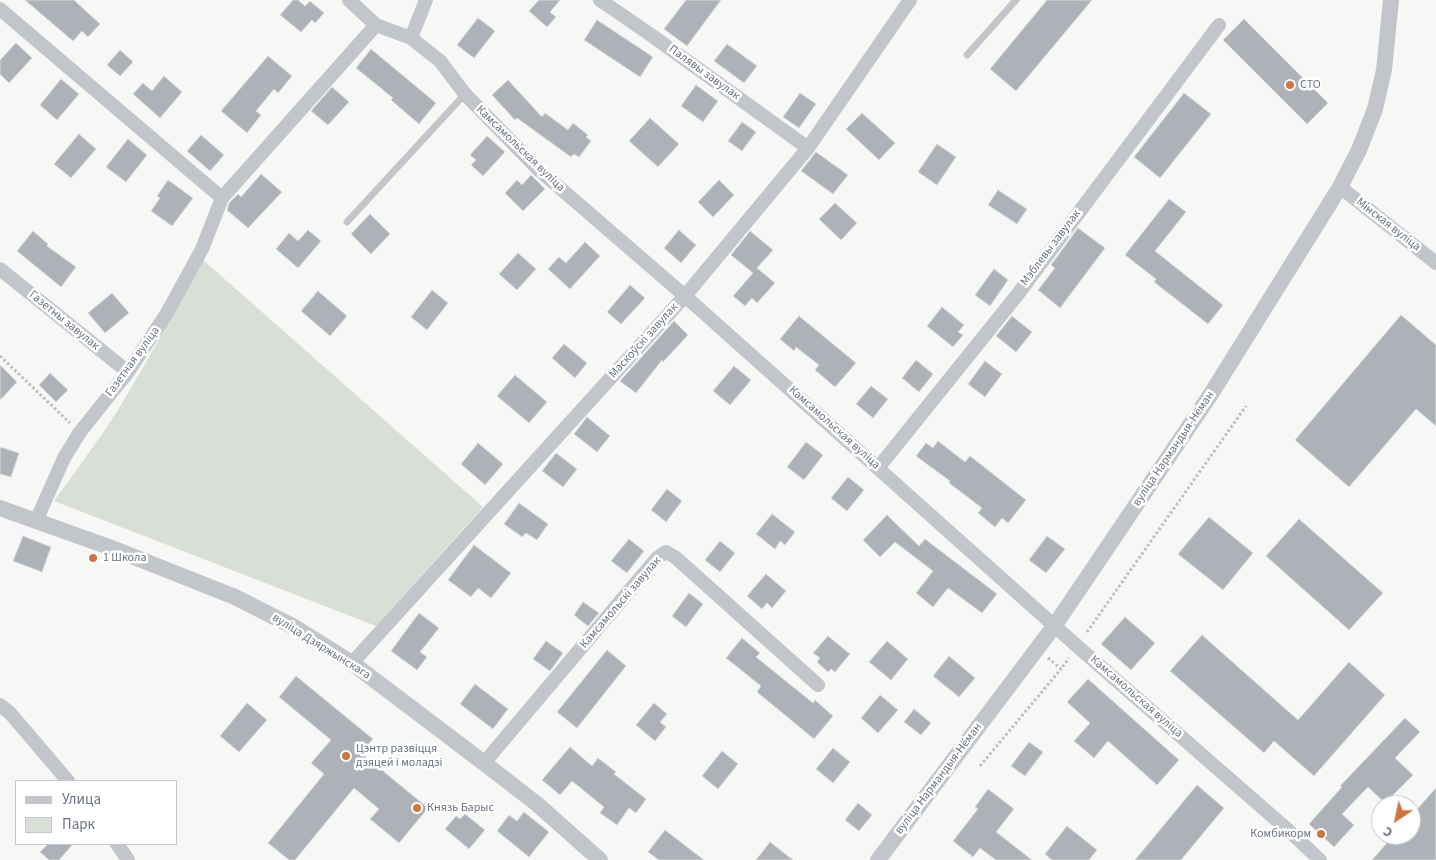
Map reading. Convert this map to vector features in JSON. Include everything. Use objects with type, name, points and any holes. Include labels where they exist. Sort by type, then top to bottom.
[{"type":"street","name":"Камсамольская вуліца","points":[[349,0],[376,25],[411,38],[440,61],[465,94],[539,170],[685,296],[1320,860]]},
{"type":"street","points":[[411,38],[426,0]]},
{"type":"street","name":"Палявы завулак","points":[[600,0],[808,148]]},
{"type":"street","name":"Маскоўскі завулак","points":[[352,663],[685,296],[808,148],[910,0]]},
{"type":"street","name":"вуліца Нармандыя-Нёман","points":[[878,860],[1055,625],[1211,394],[1340,187],[1359,150],[1375,109],[1384,70],[1391,0]]},
{"type":"street","points":[[0,9],[222,198]]},
{"type":"street","name":"Газетная вуліца","points":[[36,521],[64,458],[80,432],[128,372],[168,313],[198,257],[222,198],[376,25]]},
{"type":"street","name":"Мэблевы завулак","points":[[878,468],[1018,294],[1219,25]]},
{"type":"street","name":"Мінская вуліца","points":[[1340,187],[1436,264]]},
{"type":"street","name":"Газетны завулак","points":[[0,269],[128,372]]},
{"type":"street","name":"вуліца Дзяржынскага","points":[[0,508],[109,547],[235,597],[296,628],[352,663],[484,763],[537,804],[600,860]]},
{"type":"street","name":"Камсамольскі завулак","points":[[484,763],[658,558],[666,552],[675,557],[818,685]]},
{"type":"street","points":[[0,705],[10,713],[67,780]]},
{"type":"street","points":[[118,845],[128,860]]},
{"type":"lane","points":[[967,55],[1016,0]]},
{"type":"lane","points":[[347,222],[465,94]]},
{"type":"path","points":[[0,356],[80,432]]},
{"type":"path","points":[[1087,632],[1246,406]]},
{"type":"path","points":[[1048,657],[1061,669]]},
{"type":"path","points":[[980,766],[1061,669],[1068,658]]},
{"type":"green space","points":[[202,259],[483,507],[376,626],[54,501],[118,410]]},
{"type":"building","points":[[25,0],[74,0],[100,24],[88,37],[82,31],[73,41]]},
{"type":"building","points":[[293,0],[298,0],[305,6],[310,1],[324,13],[315,23],[312,20],[301,32],[280,15]]},
{"type":"building","points":[[539,0],[560,0],[550,12],[556,17],[547,27],[529,11]]},
{"type":"building","points":[[686,0],[721,0],[687,46],[664,29]]},
{"type":"building","points":[[1047,0],[1092,0],[1016,91],[990,69]]},
{"type":"building","points":[[478,18],[495,31],[474,58],[457,45]]},
{"type":"building","points":[[1244,19],[1328,103],[1307,124],[1223,40]]},
{"type":"building","points":[[597,20],[653,57],[640,77],[584,40]]},
{"type":"building","points":[[16,43],[32,58],[9,83],[0,74],[0,60]]},
{"type":"building","points":[[727,44],[757,66],[744,83],[714,61]]},
{"type":"building","points":[[371,49],[436,103],[419,124],[391,100],[393,98],[356,68]]},
{"type":"building","points":[[120,50],[133,62],[120,76],[107,65]]},
{"type":"building","points":[[268,56],[292,76],[278,93],[274,89],[256,111],[261,115],[247,133],[221,111]]},
{"type":"building","points":[[164,76],[182,92],[160,118],[133,94],[143,83],[152,91]]},
{"type":"building","points":[[61,79],[79,94],[57,120],[40,105]]},
{"type":"building","points":[[508,80],[542,117],[545,113],[568,130],[573,123],[588,135],[586,137],[591,141],[579,157],[574,154],[571,157],[517,118],[515,120],[492,95]]},
{"type":"building","points":[[696,85],[718,101],[703,122],[681,106]]},
{"type":"building","points":[[332,87],[349,102],[328,125],[311,111]]},
{"type":"building","points":[[800,93],[816,104],[799,128],[783,117]]},
{"type":"building","points":[[1184,93],[1211,114],[1160,178],[1134,157]]},
{"type":"building","points":[[862,113],[895,143],[879,160],[846,129]]},
{"type":"building","points":[[650,118],[679,144],[658,167],[629,141]]},
{"type":"building","points":[[742,122],[756,132],[742,151],[728,141]]},
{"type":"building","points":[[79,134],[96,149],[71,178],[54,164]]},
{"type":"building","points":[[201,135],[224,155],[210,171],[187,151]]},
{"type":"building","points":[[487,136],[505,152],[483,176],[471,165],[476,160],[470,155]]},
{"type":"building","points":[[128,139],[147,155],[126,182],[106,167]]},
{"type":"building","points":[[937,144],[956,157],[937,185],[918,172]]},
{"type":"building","points":[[816,152],[848,175],[833,194],[801,171]]},
{"type":"building","points":[[261,174],[282,192],[248,228],[227,210],[229,203],[238,194],[241,197]]},
{"type":"building","points":[[531,175],[545,189],[523,211],[505,193],[517,180],[522,185]]},
{"type":"building","points":[[168,180],[193,198],[172,226],[151,211],[160,198],[157,196]]},
{"type":"building","points":[[719,180],[734,195],[713,217],[698,202]]},
{"type":"building","points":[[998,190],[1027,209],[1017,224],[988,205]]},
{"type":"building","points":[[1169,199],[1186,212],[1155,251],[1223,305],[1208,324],[1154,282],[1156,279],[1125,255]]},
{"type":"building","points":[[835,203],[857,223],[841,240],[819,219]]},
{"type":"building","points":[[370,214],[390,234],[371,254],[351,234]]},
{"type":"building","points":[[1078,228],[1105,248],[1060,308],[1038,290],[1055,268],[1051,265]]},
{"type":"building","points":[[308,230],[321,241],[298,268],[276,249],[289,233],[298,241]]},
{"type":"building","points":[[679,230],[696,245],[681,263],[664,248]]},
{"type":"building","points":[[33,231],[48,244],[47,246],[76,267],[61,287],[17,251]]},
{"type":"building","points":[[750,231],[773,250],[757,268],[775,283],[757,303],[752,298],[745,306],[733,296],[753,273],[731,255]]},
{"type":"building","points":[[585,242],[600,256],[570,289],[548,269],[559,257],[566,263]]},
{"type":"building","points":[[518,253],[536,269],[517,290],[499,274]]},
{"type":"building","points":[[994,269],[1008,280],[990,306],[975,295]]},
{"type":"building","points":[[630,285],[645,298],[621,324],[607,312]]},
{"type":"building","points":[[432,290],[448,303],[427,330],[411,317]]},
{"type":"building","points":[[318,291],[347,316],[330,336],[301,311]]},
{"type":"building","points":[[112,293],[129,313],[105,333],[88,313]]},
{"type":"building","points":[[942,307],[964,325],[958,332],[963,335],[953,347],[927,326]]},
{"type":"building","points":[[1401,315],[1436,345],[1436,426],[1416,409],[1349,487],[1295,440]]},
{"type":"building","points":[[799,316],[856,363],[835,387],[815,370],[819,365],[796,347],[794,351],[780,339]]},
{"type":"building","points":[[1012,316],[1032,332],[1016,352],[996,336]]},
{"type":"building","points":[[674,321],[688,335],[663,362],[662,360],[636,393],[620,381]]},
{"type":"building","points":[[564,344],[587,363],[575,378],[552,358]]},
{"type":"building","points":[[916,360],[933,374],[919,392],[902,378]]},
{"type":"building","points":[[985,361],[1002,374],[985,397],[968,384]]},
{"type":"building","points":[[0,365],[17,382],[0,400]]},
{"type":"building","points":[[734,366],[751,380],[730,405],[713,391]]},
{"type":"building","points":[[50,373],[68,390],[56,402],[39,385]]},
{"type":"building","points":[[515,375],[547,402],[529,423],[497,396]]},
{"type":"building","points":[[871,386],[888,399],[873,418],[856,404]]},
{"type":"building","points":[[587,417],[610,436],[597,452],[574,434]]},
{"type":"building","points":[[938,441],[965,462],[970,456],[1026,500],[1008,523],[1002,518],[995,527],[978,513],[982,508],[916,456],[926,443],[933,448]]},
{"type":"building","points":[[806,442],[823,455],[804,480],[787,467]]},
{"type":"building","points":[[478,443],[503,464],[485,485],[461,464]]},
{"type":"building","points":[[0,447],[19,453],[11,477],[0,474]]},
{"type":"building","points":[[556,453],[577,469],[563,487],[542,471]]},
{"type":"building","points":[[848,477],[864,490],[847,511],[831,498]]},
{"type":"building","points":[[667,489],[682,501],[666,522],[651,510]]},
{"type":"building","points":[[519,503],[548,524],[537,540],[526,533],[522,537],[504,524]]},
{"type":"building","points":[[772,514],[795,532],[785,545],[780,541],[775,549],[756,534]]},
{"type":"building","points":[[887,515],[919,546],[925,539],[997,594],[982,613],[948,588],[933,607],[916,593],[933,571],[895,542],[880,557],[863,540]]},
{"type":"building","points":[[1209,517],[1253,553],[1223,590],[1178,554]]},
{"type":"building","points":[[1299,519],[1383,593],[1349,630],[1266,556]]},
{"type":"building","points":[[23,536],[51,547],[42,572],[13,561]]},
{"type":"building","points":[[1047,536],[1065,549],[1046,573],[1029,560]]},
{"type":"building","points":[[629,539],[644,551],[627,573],[611,561]]},
{"type":"building","points":[[720,541],[735,553],[720,572],[705,560]]},
{"type":"building","points":[[474,545],[511,573],[491,598],[478,588],[471,597],[448,580]]},
{"type":"building","points":[[766,574],[786,591],[772,608],[767,603],[762,609],[747,596]]},
{"type":"building","points":[[689,593],[703,604],[686,627],[672,616]]},
{"type":"building","points":[[583,602],[599,613],[588,626],[574,615]]},
{"type":"building","points":[[419,613],[439,628],[420,652],[427,657],[417,670],[391,651]]},
{"type":"building","points":[[1125,617],[1155,643],[1131,670],[1101,644]]},
{"type":"building","points":[[1202,635],[1298,720],[1349,662],[1385,695],[1314,776],[1274,741],[1264,753],[1170,671]]},
{"type":"building","points":[[828,636],[850,654],[835,672],[831,669],[828,672],[817,662],[820,658],[813,653]]},
{"type":"building","points":[[742,638],[760,653],[756,657],[813,703],[815,700],[833,716],[814,739],[757,692],[761,686],[726,658]]},
{"type":"building","points":[[546,641],[563,653],[550,671],[533,659]]},
{"type":"building","points":[[887,641],[908,659],[891,680],[869,662]]},
{"type":"building","points":[[607,650],[626,666],[577,728],[557,712]]},
{"type":"building","points":[[949,656],[975,678],[959,697],[933,676]]},
{"type":"building","points":[[296,676],[373,739],[361,753],[428,808],[399,843],[370,819],[379,809],[354,788],[295,860],[289,860],[268,843],[324,774],[311,763],[331,740],[279,697]]},
{"type":"building","points":[[1088,679],[1179,760],[1157,785],[1108,741],[1094,758],[1074,741],[1090,723],[1067,702]]},
{"type":"building","points":[[475,684],[508,709],[493,729],[460,704]]},
{"type":"building","points":[[880,695],[898,710],[878,733],[861,718]]},
{"type":"building","points":[[247,703],[267,720],[239,752],[220,736]]},
{"type":"building","points":[[654,703],[667,714],[660,722],[666,727],[655,741],[636,725]]},
{"type":"building","points":[[914,709],[931,723],[921,735],[904,722]]},
{"type":"building","points":[[1405,718],[1420,732],[1395,758],[1413,775],[1393,795],[1376,795],[1368,787],[1342,814],[1354,825],[1334,847],[1309,824],[1342,787],[1340,786]]},
{"type":"building","points":[[1029,742],[1043,752],[1025,776],[1011,766]]},
{"type":"building","points":[[570,747],[592,766],[598,758],[616,772],[614,774],[646,799],[636,813],[629,808],[617,825],[600,813],[604,807],[572,781],[560,795],[542,780]]},
{"type":"building","points":[[833,748],[850,762],[833,783],[816,769]]},
{"type":"building","points":[[722,751],[738,764],[718,789],[702,776]]},
{"type":"building","points":[[1197,785],[1224,808],[1181,860],[1135,860]]},
{"type":"building","points":[[1436,788],[1436,860],[1372,860],[1385,845],[1421,845],[1421,805]]},
{"type":"building","points":[[988,789],[1014,809],[996,832],[1032,860],[996,860],[980,848],[973,857],[953,841],[978,809],[975,807]]},
{"type":"building","points":[[858,803],[872,815],[859,831],[845,820]]},
{"type":"building","points":[[524,812],[549,832],[529,857],[497,831],[509,815],[517,821]]},
{"type":"building","points":[[465,814],[485,830],[469,849],[445,829],[456,816],[460,819]]},
{"type":"building","points":[[1067,826],[1097,850],[1089,860],[1052,860],[1045,854]]},
{"type":"building","points":[[665,830],[704,860],[659,860],[648,852]]},
{"type":"building","points":[[770,842],[793,860],[756,860]]},
{"type":"building","points":[[47,845],[72,845],[59,860],[49,860],[40,852]]},
{"type":"place","name":"СТО","points":[[1290,85]]},
{"type":"place","name":"1 Школа","points":[[93,558]]},
{"type":"place","name":"Цэнтр развіцця дзяцей і моладзі","points":[[346,756]]},
{"type":"place","name":"Князь Барыс","points":[[417,808]]},
{"type":"place","name":"Комбикорм","points":[[1321,834]]}]
